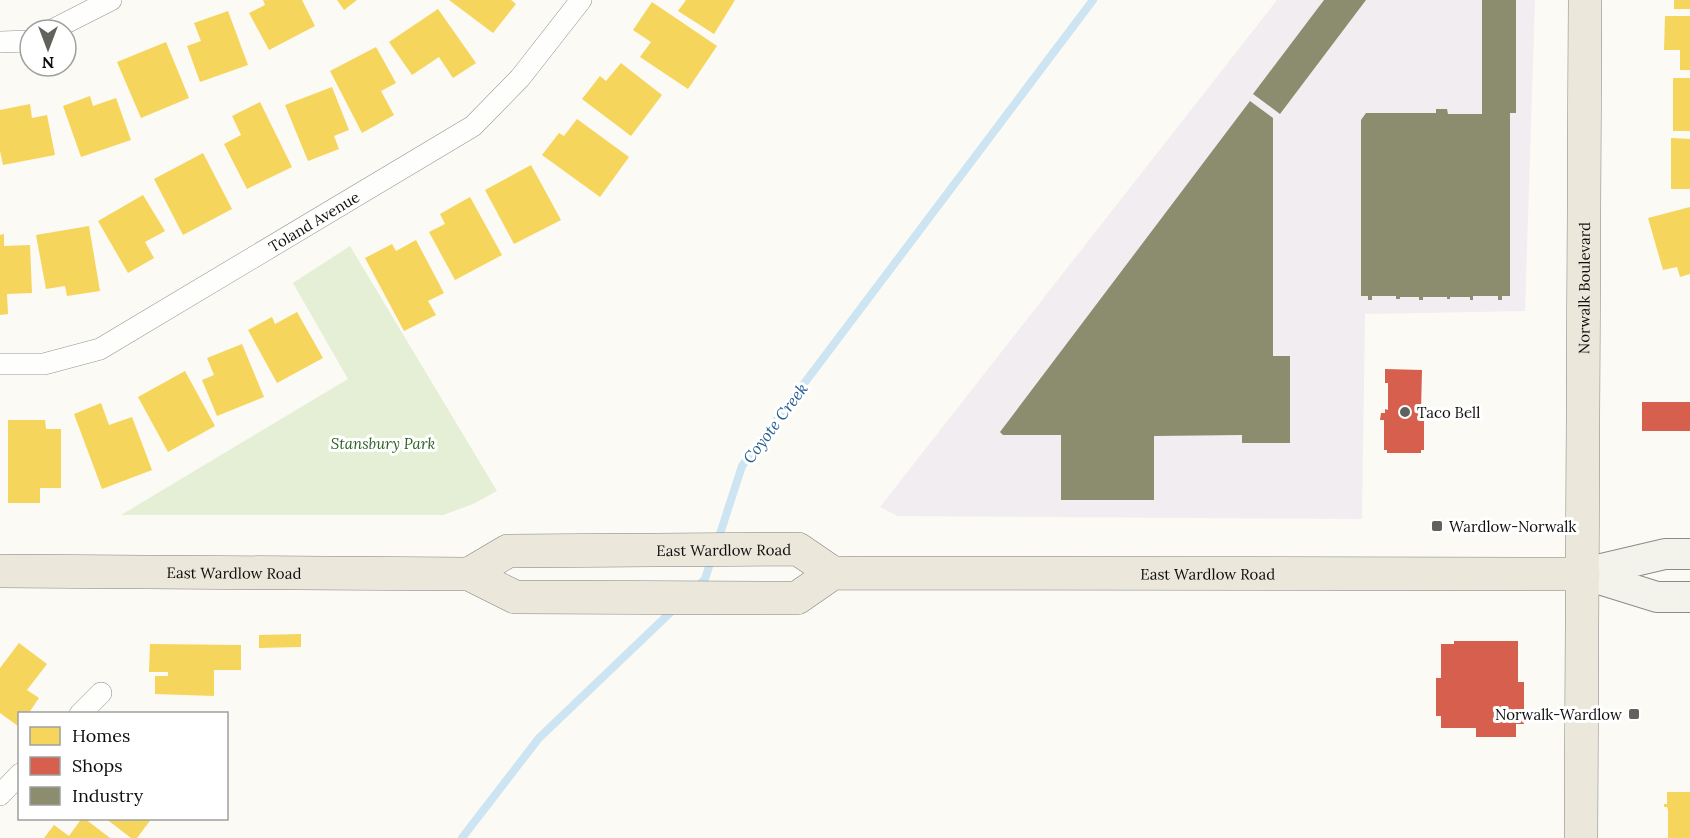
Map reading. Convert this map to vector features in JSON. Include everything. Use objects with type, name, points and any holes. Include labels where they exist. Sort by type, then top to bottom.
[{"type":"main road","name":"Norwalk Boulevard","points":[[1581,838],[1585,0]]},
{"type":"main road","name":"East Wardlow Road","points":[[469,574],[508,551],[798,549],[833,573],[1583,574],[1665,554],[1690,554]]},
{"type":"main road","name":"East Wardlow Road","points":[[0,571],[469,574],[515,597],[797,598],[833,573]]},
{"type":"main road","name":"East Wardlow Road","points":[[1583,574],[1657,597],[1690,597]]},
{"type":"street","points":[[76,18],[111,0]]},
{"type":"street","name":"Toland Avenue","points":[[0,364],[44,364],[100,349],[473,126],[520,78],[581,0]]},
{"type":"street","points":[[0,42],[18,41]]},
{"type":"street","points":[[82,712],[101,693]]},
{"type":"street","points":[[1,791],[18,776]]},
{"type":"shaded area","points":[[1277,0],[1535,0],[1525,311],[1365,314],[1362,519],[898,516],[880,507]]},
{"type":"green space","name":"Stansbury Park","points":[[350,246],[497,491],[473,504],[443,515],[121,515],[348,379],[293,283]]},
{"type":"building: Homes","points":[[263,0],[302,0],[315,26],[269,50],[249,13],[265,5]]},
{"type":"building: Homes","points":[[337,0],[357,0],[344,10]]},
{"type":"building: Homes","points":[[449,0],[511,0],[516,4],[493,33]]},
{"type":"building: Homes","points":[[686,0],[735,0],[714,34],[678,11]]},
{"type":"building: Homes","points":[[1674,0],[1690,0],[1690,9],[1674,9]]},
{"type":"building: Homes","points":[[652,2],[717,46],[688,89],[640,57],[651,42],[633,30]]},
{"type":"building: Homes","points":[[438,9],[476,63],[453,78],[439,57],[412,75],[389,42]]},
{"type":"building: Homes","points":[[228,11],[248,65],[200,82],[187,46],[201,41],[194,23]]},
{"type":"building: Homes","points":[[1665,16],[1690,16],[1690,70],[1680,70],[1680,50],[1664,50]]},
{"type":"building: Homes","points":[[166,42],[189,98],[141,118],[117,62]]},
{"type":"building: Homes","points":[[376,47],[396,83],[381,91],[394,115],[362,133],[330,71]]},
{"type":"building: Homes","points":[[621,63],[662,95],[631,136],[582,99],[600,76],[606,81]]},
{"type":"building: Homes","points":[[1673,78],[1690,78],[1690,131],[1673,131]]},
{"type":"building: Homes","points":[[332,87],[349,130],[334,136],[339,149],[308,161],[285,105]]},
{"type":"building: Homes","points":[[90,96],[93,106],[116,98],[131,140],[81,157],[63,106]]},
{"type":"building: Homes","points":[[260,102],[292,167],[247,189],[224,144],[241,135],[232,116]]},
{"type":"building: Homes","points":[[30,104],[32,118],[47,115],[55,155],[3,165],[0,151],[0,110]]},
{"type":"building: Homes","points":[[577,119],[629,157],[600,197],[542,155],[559,133],[564,136]]},
{"type":"building: Homes","points":[[1671,138],[1690,139],[1690,189],[1671,189]]},
{"type":"building: Homes","points":[[203,153],[232,209],[183,235],[154,179]]},
{"type":"building: Homes","points":[[531,165],[561,220],[514,244],[485,190]]},
{"type":"building: Homes","points":[[143,195],[165,231],[145,242],[154,258],[128,273],[98,221]]},
{"type":"building: Homes","points":[[470,197],[502,255],[455,280],[429,232],[445,224],[440,214]]},
{"type":"building: Homes","points":[[1690,207],[1690,274],[1680,277],[1677,267],[1663,270],[1648,218]]},
{"type":"building: Homes","points":[[89,226],[100,291],[67,296],[65,286],[46,289],[36,235]]},
{"type":"building: Homes","points":[[4,234],[4,246],[30,245],[32,293],[7,294],[8,314],[0,315],[0,235]]},
{"type":"building: Homes","points":[[416,240],[444,293],[428,301],[436,315],[404,331],[365,258],[392,244],[396,251]]},
{"type":"building: Homes","points":[[297,312],[323,358],[277,383],[248,330],[272,317],[275,324]]},
{"type":"building: Homes","points":[[242,344],[264,397],[217,416],[202,380],[214,375],[207,358]]},
{"type":"building: Homes","points":[[185,371],[215,426],[168,452],[138,397]]},
{"type":"building: Homes","points":[[101,403],[109,425],[132,417],[152,470],[102,489],[74,414]]},
{"type":"building: Homes","points":[[8,420],[45,420],[46,429],[61,429],[61,488],[40,488],[40,503],[8,503]]},
{"type":"building: Homes","points":[[301,634],[301,647],[259,648],[259,635]]},
{"type":"building: Homes","points":[[19,643],[47,664],[27,690],[39,698],[29,712],[18,712],[18,726],[0,713],[0,668]]},
{"type":"building: Homes","points":[[150,644],[241,645],[241,670],[214,670],[214,696],[155,694],[155,676],[168,676],[168,672],[149,672]]},
{"type":"building: Homes","points":[[1667,792],[1690,792],[1690,838],[1668,838],[1668,810],[1664,807],[1664,804],[1667,804]]},
{"type":"building: Homes","points":[[81,820],[87,820],[110,838],[44,838],[54,825],[69,836]]},
{"type":"building: Homes","points":[[108,820],[150,820],[137,838],[131,838]]},
{"type":"building: Shops","name":"Taco Bell","points":[[1385,369],[1422,370],[1421,411],[1424,411],[1424,450],[1421,450],[1421,453],[1387,453],[1387,450],[1384,450],[1384,420],[1380,420],[1381,413],[1385,413],[1385,409],[1388,410],[1388,383],[1385,383]]},
{"type":"building: Shops","points":[[1642,402],[1690,402],[1690,431],[1642,431]]},
{"type":"building: Shops","points":[[1454,641],[1518,641],[1518,682],[1524,682],[1524,724],[1516,724],[1516,737],[1476,737],[1476,728],[1441,728],[1441,716],[1436,716],[1436,678],[1441,678],[1441,644],[1454,644]]},
{"type":"building: Industry","points":[[1324,0],[1366,0],[1280,114],[1253,94]]},
{"type":"building: Industry","points":[[1482,0],[1516,0],[1516,113],[1510,113],[1510,296],[1502,296],[1502,300],[1498,300],[1498,296],[1473,296],[1473,300],[1470,300],[1470,297],[1447,299],[1447,297],[1423,297],[1423,300],[1419,300],[1419,297],[1396,299],[1396,296],[1372,296],[1372,300],[1368,300],[1368,296],[1361,296],[1361,120],[1366,113],[1436,113],[1436,109],[1447,109],[1448,114],[1482,114]]},
{"type":"building: Industry","points":[[1250,101],[1273,118],[1273,356],[1290,356],[1290,443],[1242,443],[1242,435],[1154,436],[1154,500],[1061,500],[1061,435],[1003,435],[1000,432]]},
{"type":"waterway","name":"Coyote Creek","points":[[717,543],[742,466],[1093,0]]},
{"type":"waterway","name":"Coyote Creek","points":[[696,588],[705,579],[712,557]]},
{"type":"waterway","name":"Coyote Creek","points":[[462,838],[539,738],[674,609]]},
{"type":"place","name":"Taco Bell","points":[[1405,412]]},
{"type":"place","name":"Wardlow-Norwalk","points":[[1437,526]]},
{"type":"place","name":"Norwalk-Wardlow","points":[[1634,714]]}]
